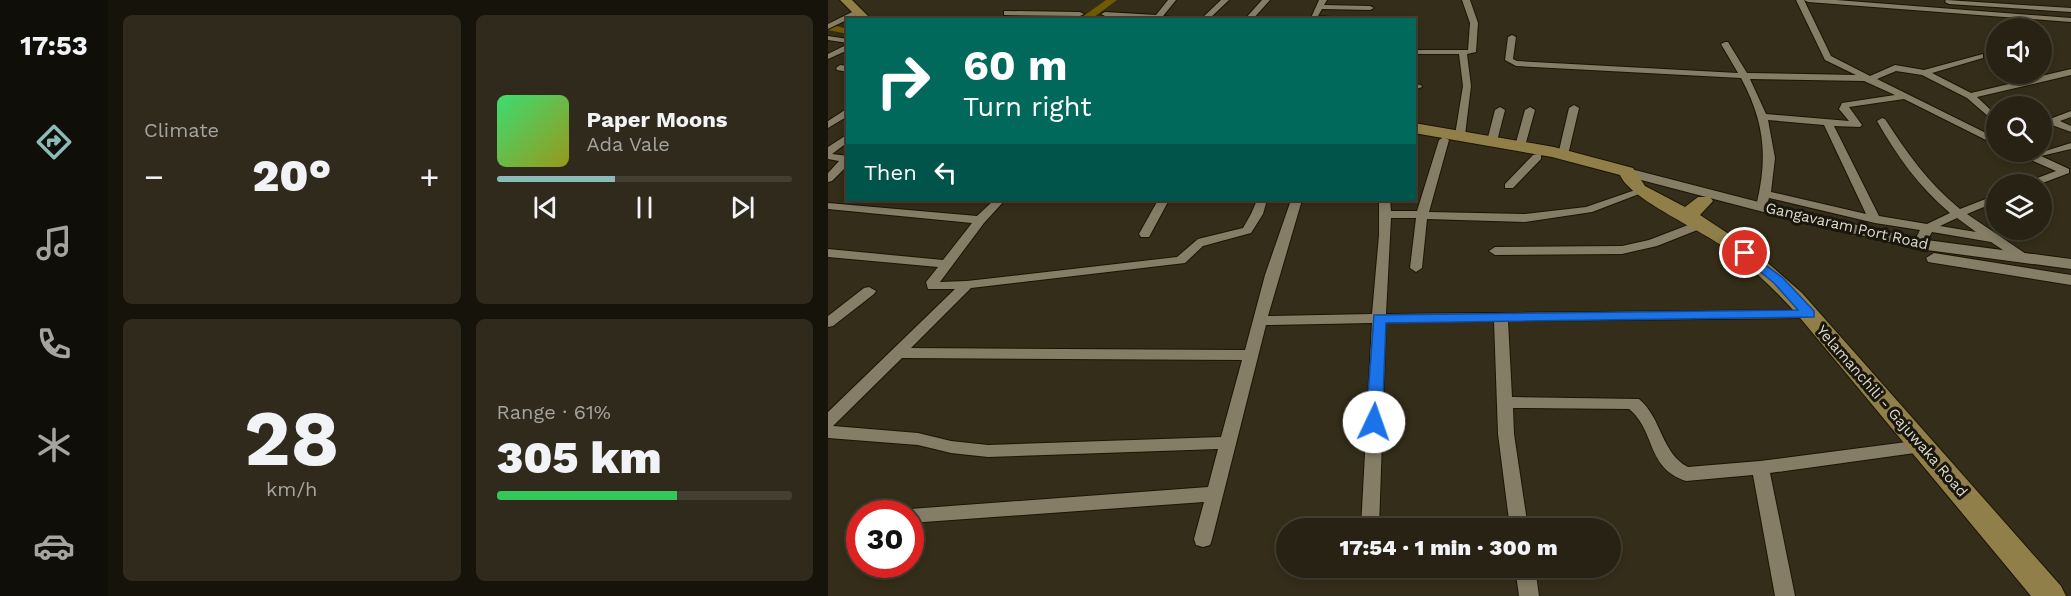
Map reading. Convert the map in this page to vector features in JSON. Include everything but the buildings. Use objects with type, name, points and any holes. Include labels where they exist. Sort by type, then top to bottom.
[{"type":"main road","points":[[835,0],[856,17]]},
{"type":"main road","points":[[846,0],[856,17]]},
{"type":"main road","name":"Yelamanchili - Gajuwaka Road","points":[[1416,129],[1633,182]]},
{"type":"main road","name":"Yelamanchili - Gajuwaka Road","points":[[1416,135],[1492,141],[1563,154],[1633,182],[1698,214],[1779,280],[2050,596]]},
{"type":"street","points":[[1105,14],[1157,18],[1172,0]]},
{"type":"street","points":[[1205,18],[1225,0]]},
{"type":"street","points":[[1249,18],[1266,0]]},
{"type":"street","points":[[1416,51],[1472,52],[1473,16],[1466,0]]},
{"type":"street","points":[[1800,0],[1828,58],[1986,137]]},
{"type":"street","points":[[1808,0],[2071,20]]},
{"type":"street","points":[[1890,0],[1906,7]]},
{"type":"street","points":[[2046,0],[2071,2]]},
{"type":"street","points":[[1947,1],[1957,12]]},
{"type":"street","points":[[1947,1],[1976,1],[2071,10]]},
{"type":"street","points":[[1313,18],[1322,4],[1374,4]]},
{"type":"street","points":[[1007,13],[1080,14]]},
{"type":"street","points":[[1512,37],[1509,60],[1516,63],[1745,76],[1866,79],[1895,68],[1924,73],[1970,96],[1986,111]]},
{"type":"street","points":[[828,38],[846,41]]},
{"type":"street","points":[[1725,44],[1758,99],[1764,117],[1768,142],[1763,201],[1986,237]]},
{"type":"street","points":[[828,57],[846,47]]},
{"type":"street","points":[[1416,268],[1422,215],[1452,138],[1467,86],[1463,53]]},
{"type":"street","points":[[1924,73],[1980,56]]},
{"type":"street","points":[[1970,96],[2071,72]]},
{"type":"street","points":[[1764,117],[1858,124],[1844,109],[1845,105],[1902,97]]},
{"type":"street","points":[[1563,154],[1574,108]]},
{"type":"street","points":[[1492,141],[1500,110]]},
{"type":"street","points":[[1520,146],[1530,110]]},
{"type":"street","points":[[828,125],[846,112]]},
{"type":"street","points":[[2052,121],[2071,114]]},
{"type":"street","points":[[1882,121],[1911,168],[1957,213],[1986,232]]},
{"type":"street","points":[[1828,123],[1875,219]]},
{"type":"street","points":[[2052,124],[2071,129]]},
{"type":"street","points":[[828,154],[846,139]]},
{"type":"street","points":[[2052,150],[2071,146]]},
{"type":"street","points":[[828,154],[846,159]]},
{"type":"street","points":[[1509,186],[1537,157]]},
{"type":"street","points":[[828,179],[846,160]]},
{"type":"street","points":[[2045,162],[2068,173]]},
{"type":"street","points":[[2052,178],[2068,173]]},
{"type":"street","points":[[1370,518],[1385,207],[1422,215],[1525,218],[1588,210],[1633,182]]},
{"type":"street","name":"Gangavaram Port Road","points":[[1633,182],[1763,201],[1919,244],[2071,264]]},
{"type":"street","points":[[864,209],[875,201]]},
{"type":"street","points":[[999,201],[980,220],[933,282],[933,286],[967,285],[1181,260],[1199,243],[1246,232],[1256,220],[1262,201]]},
{"type":"street","points":[[1145,234],[1162,201]]},
{"type":"street","points":[[1203,539],[1272,275],[1296,201]]},
{"type":"street","points":[[1919,244],[1928,229],[1957,213],[1986,202]]},
{"type":"street","points":[[828,206],[980,220]]},
{"type":"street","points":[[1495,251],[1622,250],[1653,243],[1698,214]]},
{"type":"street","name":"Gangavaram Port Road","points":[[1698,214],[1774,222],[1942,259],[2071,280]]},
{"type":"street","points":[[1998,240],[2025,259]]},
{"type":"street","points":[[828,253],[947,264]]},
{"type":"street","points":[[828,422],[967,285]]},
{"type":"street","points":[[828,323],[869,291]]},
{"type":"street","points":[[1261,321],[1502,316],[1809,314]]},
{"type":"street","points":[[1502,316],[1506,434],[1518,518]]},
{"type":"street","points":[[898,353],[1251,355]]},
{"type":"street","points":[[1505,402],[1633,403],[1644,413],[1665,461],[1675,470],[1686,474],[1760,468],[1922,446]]},
{"type":"street","points":[[828,432],[896,436],[951,447],[988,451],[1227,443]]},
{"type":"street","points":[[1760,468],[1785,596]]},
{"type":"street","points":[[924,515],[1214,494]]},
{"type":"street","points":[[1527,578],[1529,596]]},
{"type":"waterway","points":[[1085,18],[1113,0]]},
{"type":"waterway","points":[[828,27],[846,32]]},
{"type":"route","points":[[1374,422],[1379,318],[1809,314],[1779,280],[1745,253]]}]
